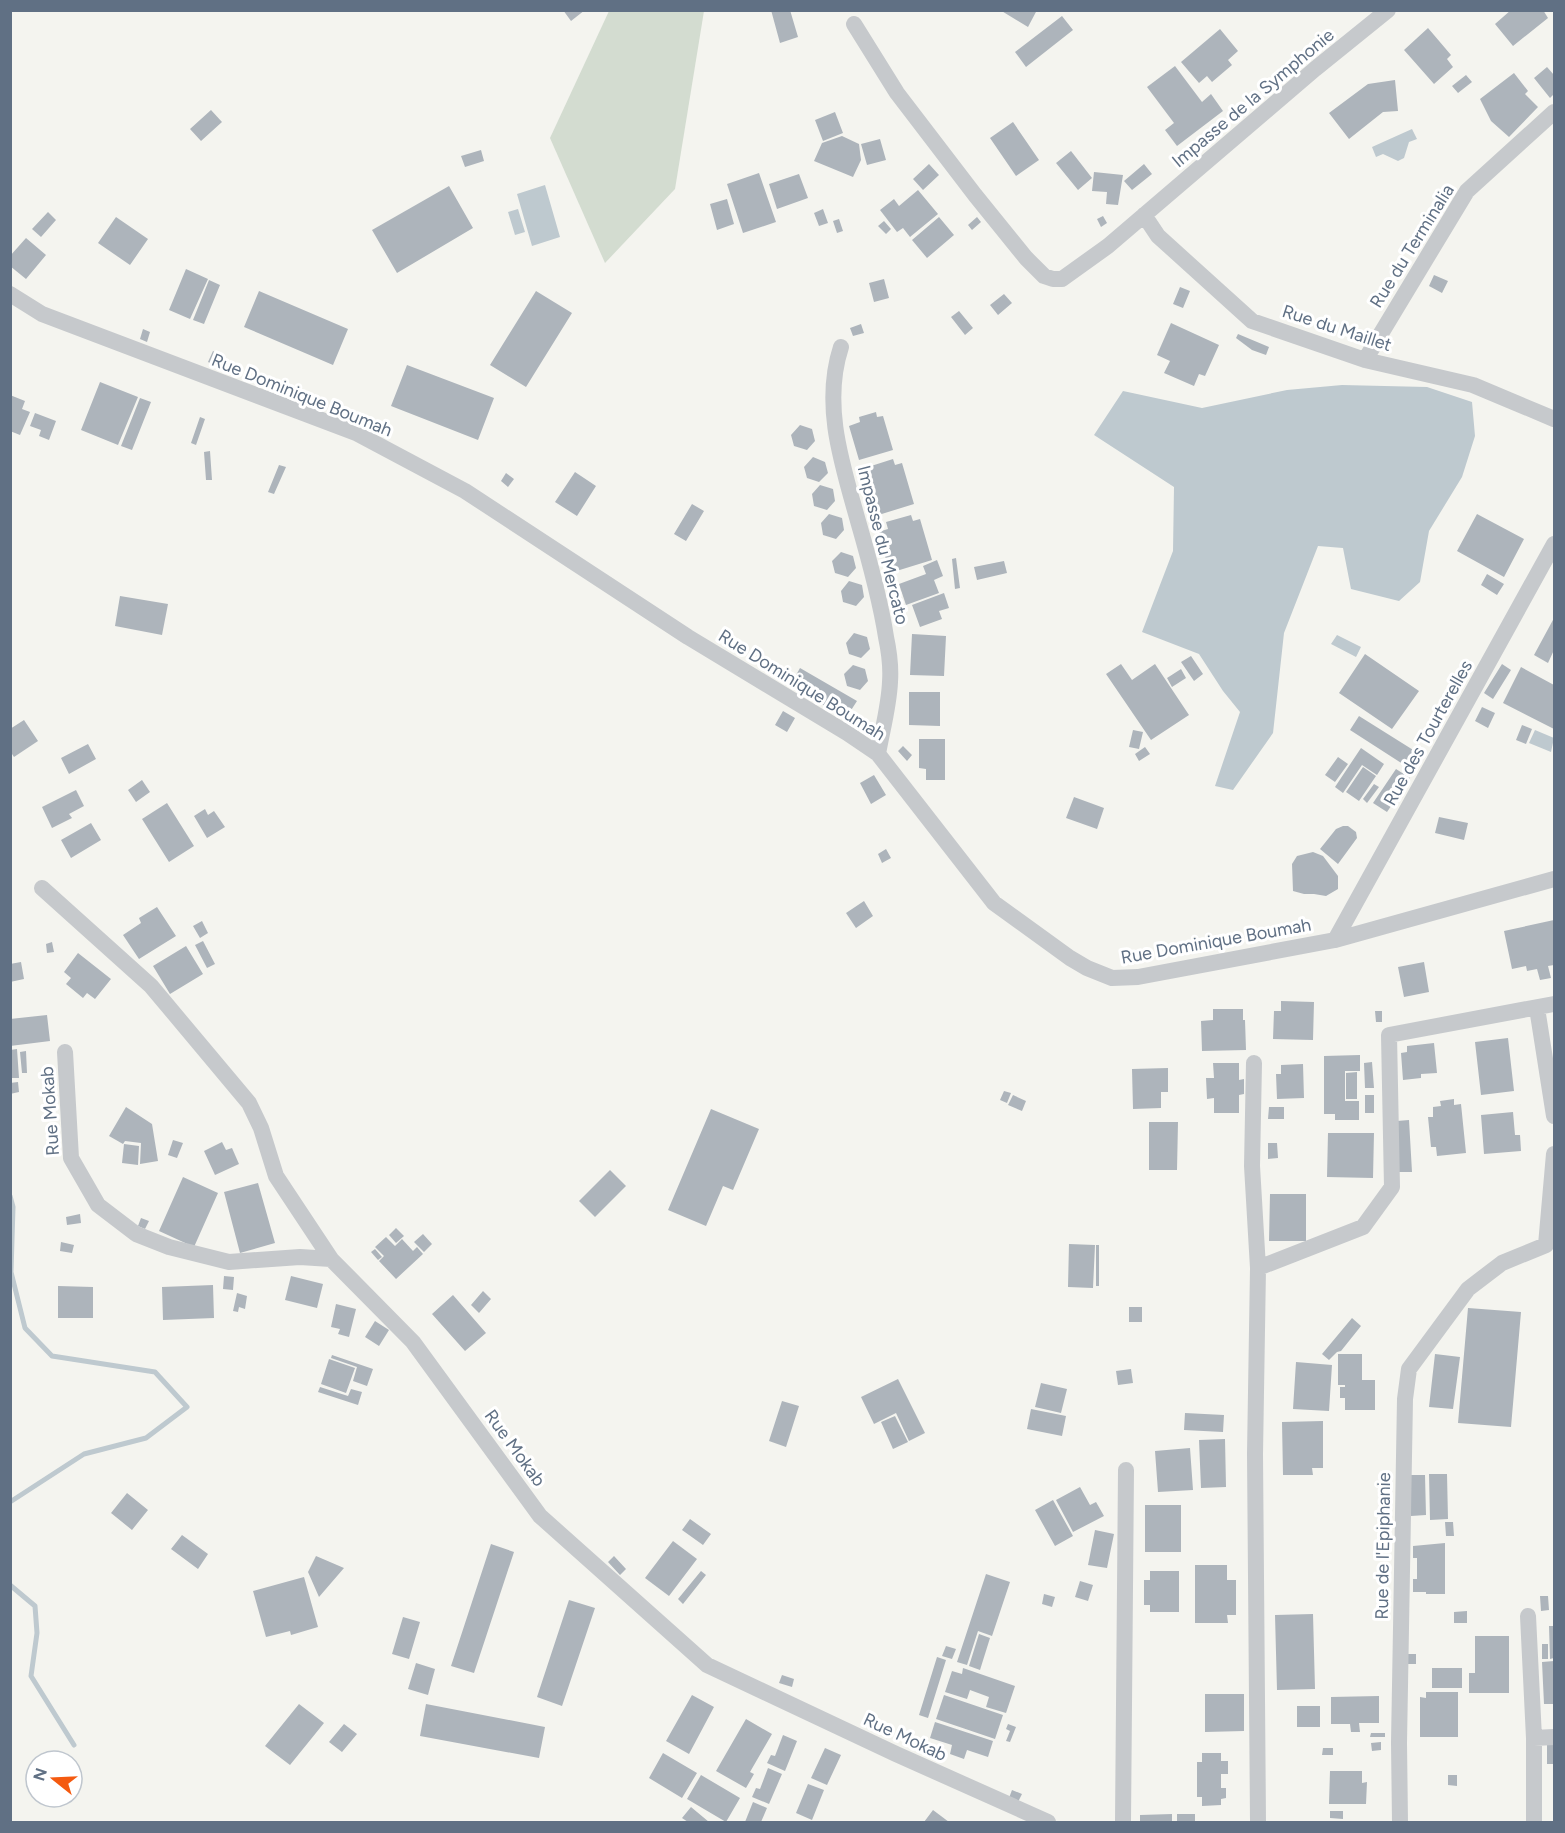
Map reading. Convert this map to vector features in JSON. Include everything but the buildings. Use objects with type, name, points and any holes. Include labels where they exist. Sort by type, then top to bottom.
[{"type":"street","name":"Impasse de la Symphonie","points":[[854,24],[897,93],[1026,258],[1044,276],[1062,279],[1108,246],[1315,69],[1388,10]]},
{"type":"street","name":"Rue du Terminalia","points":[[1365,360],[1467,192],[1554,112]]},
{"type":"street","name":"Rue du Maillet","points":[[1144,215],[1158,236],[1252,321],[1365,360],[1473,385],[1554,419]]},
{"type":"street","name":"Rue Dominique Boumah","points":[[10,294],[42,314],[356,433],[465,491],[688,637],[879,754],[994,903],[1070,958],[1112,978],[1138,977],[1335,940],[1554,879]]},
{"type":"street","name":"Impasse du Mercato","points":[[841,346],[833,387],[834,425],[871,564],[887,638],[890,682],[879,754]]},
{"type":"street","name":"Rue des Tourterelles","points":[[1335,940],[1554,544]]},
{"type":"street","points":[[42,888],[151,986],[249,1102],[261,1128],[276,1176],[331,1259]]},
{"type":"street","points":[[1258,1268],[1363,1227],[1392,1186],[1389,1035],[1554,1004]]},
{"type":"street","points":[[1537,1008],[1554,1116]]},
{"type":"street","name":"Rue Mokab","points":[[65,1052],[71,1158],[98,1205],[108,1213],[136,1234],[169,1247],[229,1262],[300,1257],[331,1259],[413,1342],[540,1516],[707,1665],[885,1749],[1048,1822]]},
{"type":"street","points":[[1254,1063],[1252,1166],[1258,1268],[1255,1454],[1258,1822]]},
{"type":"street","points":[[1550,1248],[1554,1154]]},
{"type":"street","name":"Rue de l'Epiphanie","points":[[1400,1822],[1399,1743],[1405,1399],[1409,1369],[1468,1289],[1502,1263],[1550,1248]]},
{"type":"street","points":[[1123,1822],[1126,1470]]},
{"type":"street","points":[[1528,1616],[1534,1738],[1534,1822]]},
{"type":"street","points":[[1534,1738],[1554,1737]]},
{"type":"shaded area","points":[[609,11],[704,11],[675,189],[605,263],[550,138]]},
{"type":"shaded area","points":[[1412,129],[1417,139],[1409,142],[1404,158],[1398,161],[1383,154],[1376,157],[1372,147]]},
{"type":"shaded area","points":[[545,185],[560,237],[532,246],[517,194]]},
{"type":"shaded area","points":[[518,209],[525,232],[515,235],[508,212]]},
{"type":"shaded area","points":[[1342,385],[1427,387],[1472,402],[1475,436],[1462,477],[1429,531],[1420,582],[1399,601],[1351,589],[1343,548],[1318,546],[1284,633],[1273,733],[1233,790],[1215,786],[1240,712],[1199,654],[1142,632],[1173,551],[1174,487],[1094,435],[1123,391],[1202,408],[1287,390]]},
{"type":"shaded area","points":[[1337,635],[1361,647],[1356,657],[1331,644]]},
{"type":"shaded area","points":[[1535,730],[1554,738],[1551,752],[1529,743]]},
{"type":"waterway","points":[[10,1196],[13,1207],[11,1272],[25,1328],[52,1356],[155,1372],[187,1407],[146,1438],[84,1454],[10,1502]]},
{"type":"waterway","points":[[10,1585],[35,1606],[37,1633],[31,1676],[74,1745]]}]
